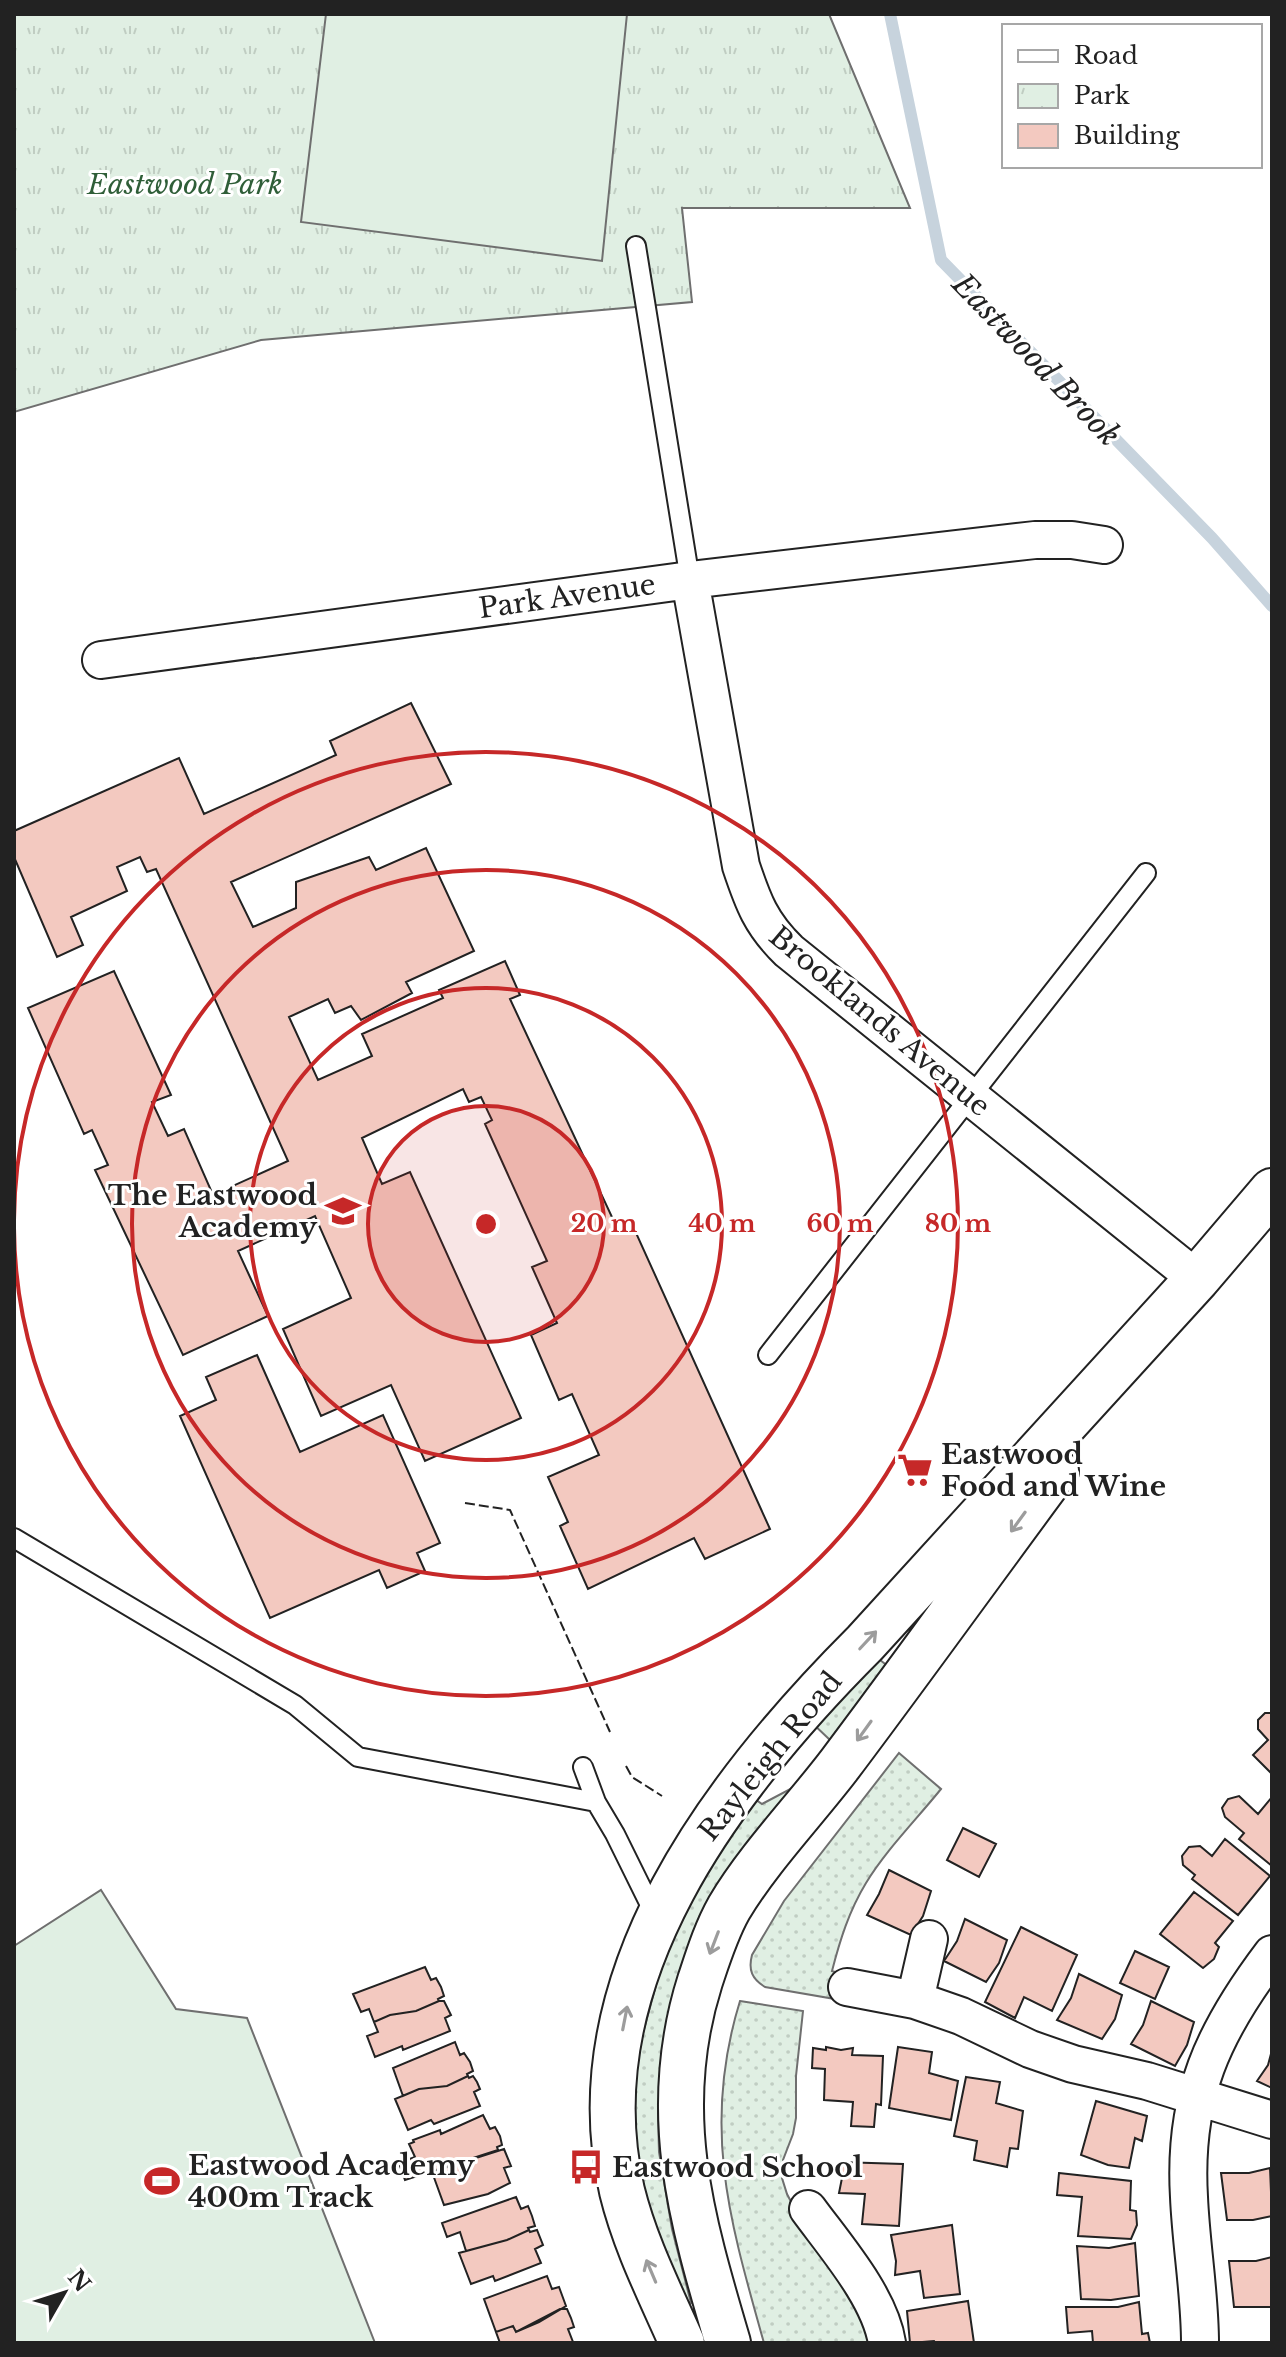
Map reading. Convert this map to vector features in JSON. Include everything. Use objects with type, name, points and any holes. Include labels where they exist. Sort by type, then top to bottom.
[{"type":"main road","name":"Rayleigh Road","points":[[682,2343],[635,2235],[626,2205],[616,2151],[614,2109],[625,2013],[638,1965],[691,1855],[714,1820],[809,1700],[886,1620],[1197,1279],[1272,1191]]},
{"type":"main road","name":"Rayleigh Road","points":[[728,2343],[690,2207],[680,2112],[687,2028],[699,1983],[719,1929],[742,1889],[840,1764],[1197,1279]]},
{"type":"street","name":"Park Avenue","points":[[101,660],[690,580],[1035,540],[1072,540],[1104,545]]},
{"type":"street","name":"Brooklands Avenue","points":[[690,580],[741,866],[759,917],[789,951],[1197,1279]]},
{"type":"street","points":[[915,2000],[929,1939]]},
{"type":"street","points":[[1200,2343],[1188,2194],[1195,2096],[1223,2027],[1272,1954]]},
{"type":"street","points":[[847,1987],[915,2000],[961,2016],[1030,2049],[1073,2064],[1147,2081],[1272,2120]]},
{"type":"street","points":[[808,2209],[861,2284],[878,2315],[887,2343]]},
{"type":"lane","points":[[636,246],[690,580]]},
{"type":"lane","points":[[768,1355],[1146,873]]},
{"type":"lane","points":[[14,1538],[295,1705],[358,1757],[596,1802]]},
{"type":"lane","points":[[583,1767],[596,1802],[658,1920]]},
{"type":"green space","name":"Eastwood Park","points":[[14,14],[829,14],[910,208],[682,208],[692,302],[261,340],[14,412]]},
{"type":"green space","points":[[326,14],[627,14],[602,261],[301,222]]},
{"type":"green space","points":[[880,1660],[889,1667],[830,1740],[810,1721],[844,1688]]},
{"type":"green space","points":[[899,1753],[941,1789],[883,1859],[860,1894],[832,1971],[841,1974],[835,1999],[765,1987],[752,1974],[752,1955],[784,1901]]},
{"type":"green space","points":[[794,1787],[663,2061],[658,2113],[659,2152],[672,2229],[691,2303],[685,2301],[654,2230],[638,2170],[633,2119],[636,2059],[669,1937],[749,1795],[762,1804]]},
{"type":"green space","name":"Eastwood Academy 400m Track","points":[[101,1890],[176,2009],[247,2018],[375,2343],[14,2343],[14,1946]]},
{"type":"green space","points":[[740,2001],[803,2011],[796,2076],[796,2118],[783,2160],[782,2178],[798,2215],[866,2311],[876,2343],[764,2343],[731,2215],[721,2133],[728,2047]]},
{"type":"building","points":[[411,703],[451,784],[231,882],[253,927],[296,908],[296,882],[369,857],[376,870],[426,848],[474,951],[406,982],[412,993],[361,1020],[351,1006],[335,1013],[328,999],[289,1017],[318,1080],[372,1056],[362,1034],[443,998],[439,990],[505,961],[520,995],[510,999],[618,1230],[632,1224],[770,1529],[705,1559],[694,1538],[588,1589],[560,1526],[568,1522],[548,1477],[599,1455],[572,1394],[559,1400],[531,1335],[557,1323],[532,1267],[547,1261],[485,1124],[492,1120],[481,1097],[469,1102],[463,1089],[362,1138],[382,1184],[410,1172],[521,1418],[425,1461],[391,1385],[321,1416],[283,1329],[351,1298],[315,1216],[238,1251],[268,1316],[183,1355],[95,1170],[108,1165],[92,1130],[84,1134],[28,1008],[114,971],[171,1095],[152,1102],[168,1136],[184,1129],[213,1195],[288,1161],[156,869],[147,872],[140,857],[117,867],[127,891],[71,917],[83,945],[57,957],[14,857],[14,831],[179,758],[204,814],[336,755],[330,741]]},
{"type":"building","points":[[257,1355],[300,1452],[383,1415],[440,1543],[417,1553],[425,1571],[387,1588],[379,1570],[270,1618],[180,1416],[216,1400],[206,1377]]},
{"type":"building","points":[[1265,1713],[1272,1713],[1272,1774],[1253,1755],[1268,1740],[1258,1729],[1258,1720]]},
{"type":"building","points":[[1239,1796],[1258,1814],[1272,1797],[1272,1866],[1239,1839],[1244,1833],[1225,1817],[1222,1808],[1228,1799]]},
{"type":"building","points":[[963,1828],[996,1844],[979,1877],[947,1860]]},
{"type":"building","points":[[1225,1839],[1270,1876],[1238,1915],[1192,1879],[1195,1875],[1183,1865],[1182,1856],[1189,1847],[1200,1846],[1212,1856]]},
{"type":"building","points":[[889,1870],[931,1891],[923,1916],[911,1935],[867,1915]]},
{"type":"building","points":[[1194,1892],[1233,1921],[1215,1943],[1219,1947],[1214,1959],[1203,1968],[1160,1934]]},
{"type":"building","points":[[965,1919],[1007,1940],[999,1963],[986,1982],[944,1961],[957,1941]]},
{"type":"building","points":[[1021,1927],[1077,1955],[1052,2011],[1024,1997],[1015,2018],[985,2002]]},
{"type":"building","points":[[1135,1951],[1169,1967],[1155,1999],[1120,1983]]},
{"type":"building","points":[[425,1967],[431,1980],[436,1978],[441,1987],[444,1996],[439,2001],[416,2011],[390,2015],[374,2022],[369,2009],[361,2012],[353,1994]]},
{"type":"building","points":[[1079,1974],[1122,1995],[1115,2019],[1102,2039],[1057,2020],[1071,1998]]},
{"type":"building","points":[[444,2001],[451,2015],[445,2018],[450,2031],[403,2050],[402,2046],[375,2057],[367,2036],[378,2032],[374,2022],[390,2015],[416,2011]]},
{"type":"building","points":[[1151,2001],[1194,2022],[1187,2045],[1175,2066],[1131,2044],[1143,2025]]},
{"type":"building","points":[[455,2042],[460,2055],[464,2053],[473,2071],[447,2086],[419,2089],[403,2096],[393,2068]]},
{"type":"building","points":[[826,2047],[841,2050],[853,2048],[852,2055],[883,2056],[881,2105],[876,2104],[874,2127],[851,2126],[853,2102],[824,2100],[825,2069],[812,2068],[813,2048],[826,2050]]},
{"type":"building","points":[[898,2047],[932,2052],[929,2073],[958,2081],[951,2120],[889,2108]]},
{"type":"building","points":[[1272,2050],[1272,2088],[1257,2081],[1268,2065]]},
{"type":"building","points":[[473,2076],[480,2089],[474,2092],[480,2106],[434,2124],[431,2120],[408,2130],[395,2099],[419,2089],[447,2086]]},
{"type":"building","points":[[966,2077],[1000,2082],[996,2103],[1023,2111],[1018,2149],[1010,2148],[1007,2167],[974,2160],[977,2141],[954,2136]]},
{"type":"building","points":[[1096,2101],[1147,2116],[1142,2141],[1135,2138],[1129,2168],[1108,2165],[1081,2155]]},
{"type":"building","points":[[483,2115],[490,2129],[495,2127],[500,2136],[502,2145],[497,2147],[498,2150],[405,2180],[399,2163],[415,2157],[409,2144],[413,2140],[440,2130],[441,2134]]},
{"type":"building","points":[[504,2149],[511,2166],[504,2168],[510,2183],[488,2194],[444,2205],[432,2172]]},
{"type":"building","points":[[839,2162],[903,2164],[899,2226],[862,2224],[865,2194],[839,2193],[842,2178]]},
{"type":"building","points":[[1270,2168],[1272,2216],[1227,2220],[1221,2173],[1249,2173]]},
{"type":"building","points":[[1059,2173],[1131,2181],[1130,2210],[1136,2211],[1137,2225],[1131,2239],[1078,2236],[1082,2197],[1057,2195]]},
{"type":"building","points":[[516,2197],[521,2209],[528,2206],[532,2216],[535,2226],[529,2230],[507,2240],[466,2251],[460,2232],[447,2237],[442,2223]]},
{"type":"building","points":[[952,2225],[960,2294],[924,2298],[920,2271],[895,2275],[891,2235]]},
{"type":"building","points":[[529,2230],[537,2230],[543,2245],[535,2249],[541,2263],[495,2281],[493,2276],[471,2284],[459,2253],[507,2240]]},
{"type":"building","points":[[1135,2243],[1139,2296],[1111,2300],[1081,2299],[1077,2246],[1109,2248]]},
{"type":"building","points":[[1272,2257],[1272,2307],[1234,2307],[1229,2261],[1256,2261]]},
{"type":"building","points":[[547,2276],[552,2289],[559,2287],[566,2306],[516,2332],[513,2326],[496,2332],[484,2299]]},
{"type":"building","points":[[968,2301],[974,2343],[910,2343],[907,2311]]},
{"type":"building","points":[[1139,2302],[1142,2334],[1148,2333],[1150,2343],[1093,2343],[1092,2331],[1068,2333],[1066,2307],[1118,2307]]},
{"type":"building","points":[[560,2309],[567,2309],[571,2318],[574,2327],[568,2329],[573,2342],[500,2343],[496,2332],[513,2326],[516,2332]]},
{"type":"waterway","name":"Eastwood Brook","points":[[890,14],[941,260],[1212,538],[1272,606]]},
{"type":"fence","points":[[465,1503],[510,1510],[610,1732]]},
{"type":"fence","points":[[626,1766],[632,1777],[662,1796]]},
{"type":"place","name":"The Eastwood Academy","points":[[343,1211]]},
{"type":"place","name":"Eastwood Food and Wine","points":[[915,1470]]},
{"type":"place","name":"Eastwood School","points":[[586,2167]]},
{"type":"place","name":"Eastwood Academy 400m Track","points":[[162,2181]]}]
